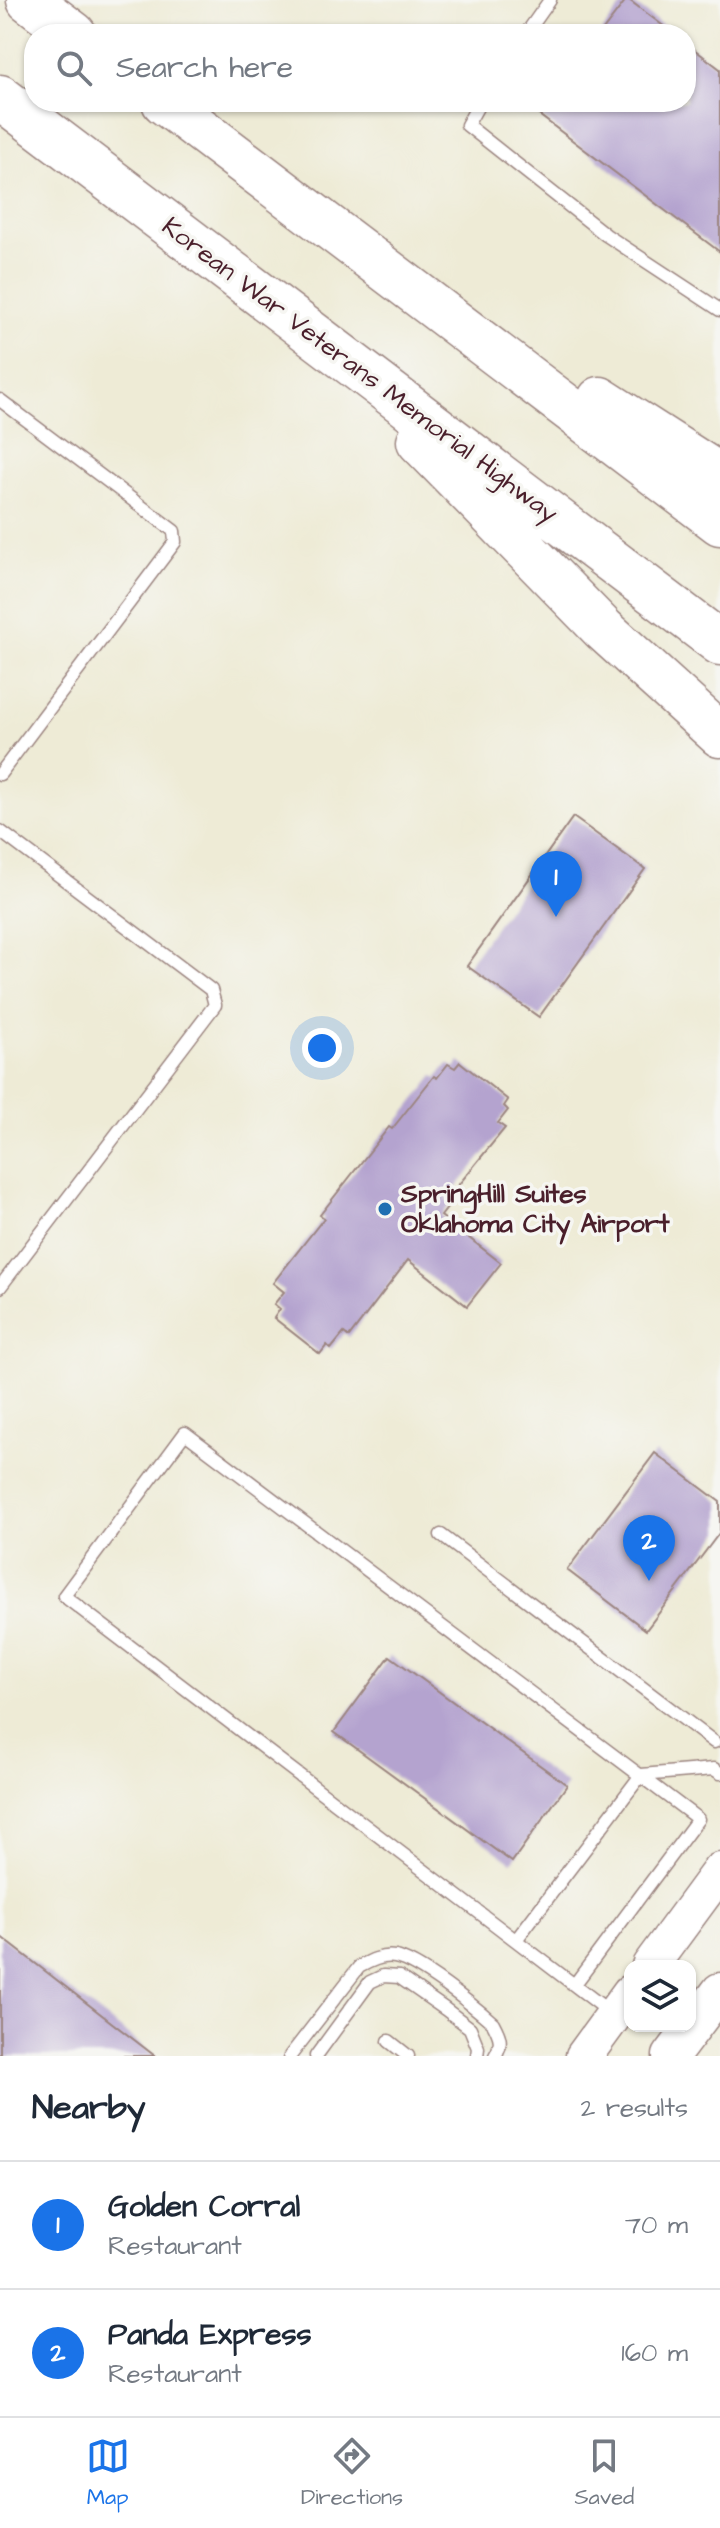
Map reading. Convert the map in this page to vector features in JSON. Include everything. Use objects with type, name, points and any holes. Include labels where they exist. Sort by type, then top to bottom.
[{"type":"highway","points":[[29,0],[61,24]]},
{"type":"highway","name":"Korean War Veterans Memorial Highway","points":[[0,97],[720,643]]},
{"type":"highway","points":[[177,112],[720,523]]},
{"type":"highway","points":[[312,213],[720,476]]},
{"type":"highway","points":[[323,342],[543,570],[720,735]]},
{"type":"main road","points":[[654,1960],[720,1871]]},
{"type":"main road","points":[[681,2049],[720,1991]]},
{"type":"main road","points":[[584,2056],[622,2004]]},
{"type":"main road","points":[[618,2056],[622,2004]]},
{"type":"lane","points":[[533,24],[550,0]]},
{"type":"lane","points":[[474,112],[467,125],[606,235],[720,310]]},
{"type":"lane","points":[[0,400],[174,531],[175,542],[0,774]]},
{"type":"lane","points":[[0,831],[211,990],[215,1005],[0,1287]]},
{"type":"lane","points":[[575,1984],[698,1819],[185,1433],[64,1596],[575,1984],[622,2004]]},
{"type":"lane","points":[[441,1535],[717,1740],[717,1771],[641,1775],[516,1940]]},
{"type":"lane","points":[[290,2056],[359,1967],[376,1958],[393,1956],[410,1962],[493,2023],[501,2037],[495,2056]]},
{"type":"lane","points":[[316,2056],[370,1982],[383,1976],[399,1977],[470,2028],[478,2048],[477,2056]]},
{"type":"lane","points":[[389,2041],[408,2056]]},
{"type":"building","points":[[629,0],[661,24],[608,24]]},
{"type":"building","points":[[696,51],[720,69],[720,252],[539,115],[541,112],[696,112]]},
{"type":"building","points":[[573,817],[645,869],[539,1017],[467,966]]},
{"type":"building","name":"SpringHill Suites Oklahoma City Airport","points":[[460,1062],[508,1100],[504,1106],[508,1110],[498,1123],[505,1128],[446,1200],[451,1203],[441,1216],[501,1263],[467,1306],[408,1260],[349,1337],[344,1333],[331,1349],[327,1345],[320,1354],[274,1318],[280,1309],[274,1304],[284,1292],[273,1283],[324,1218],[320,1215],[389,1127],[392,1129],[434,1076],[437,1078],[448,1064],[455,1068]]},
{"type":"building","points":[[655,1453],[720,1502],[720,1532],[646,1630],[567,1570]]},
{"type":"building","points":[[390,1656],[567,1785],[512,1862],[334,1732]]},
{"type":"building","points":[[0,1936],[155,2056],[0,2056]]},
{"type":"place","name":"Golden Corral","points":[[556,917]]},
{"type":"place","name":"SpringHill Suites Oklahoma City Airport","points":[[385,1209]]},
{"type":"place","name":"Panda Express","points":[[649,1581]]}]
